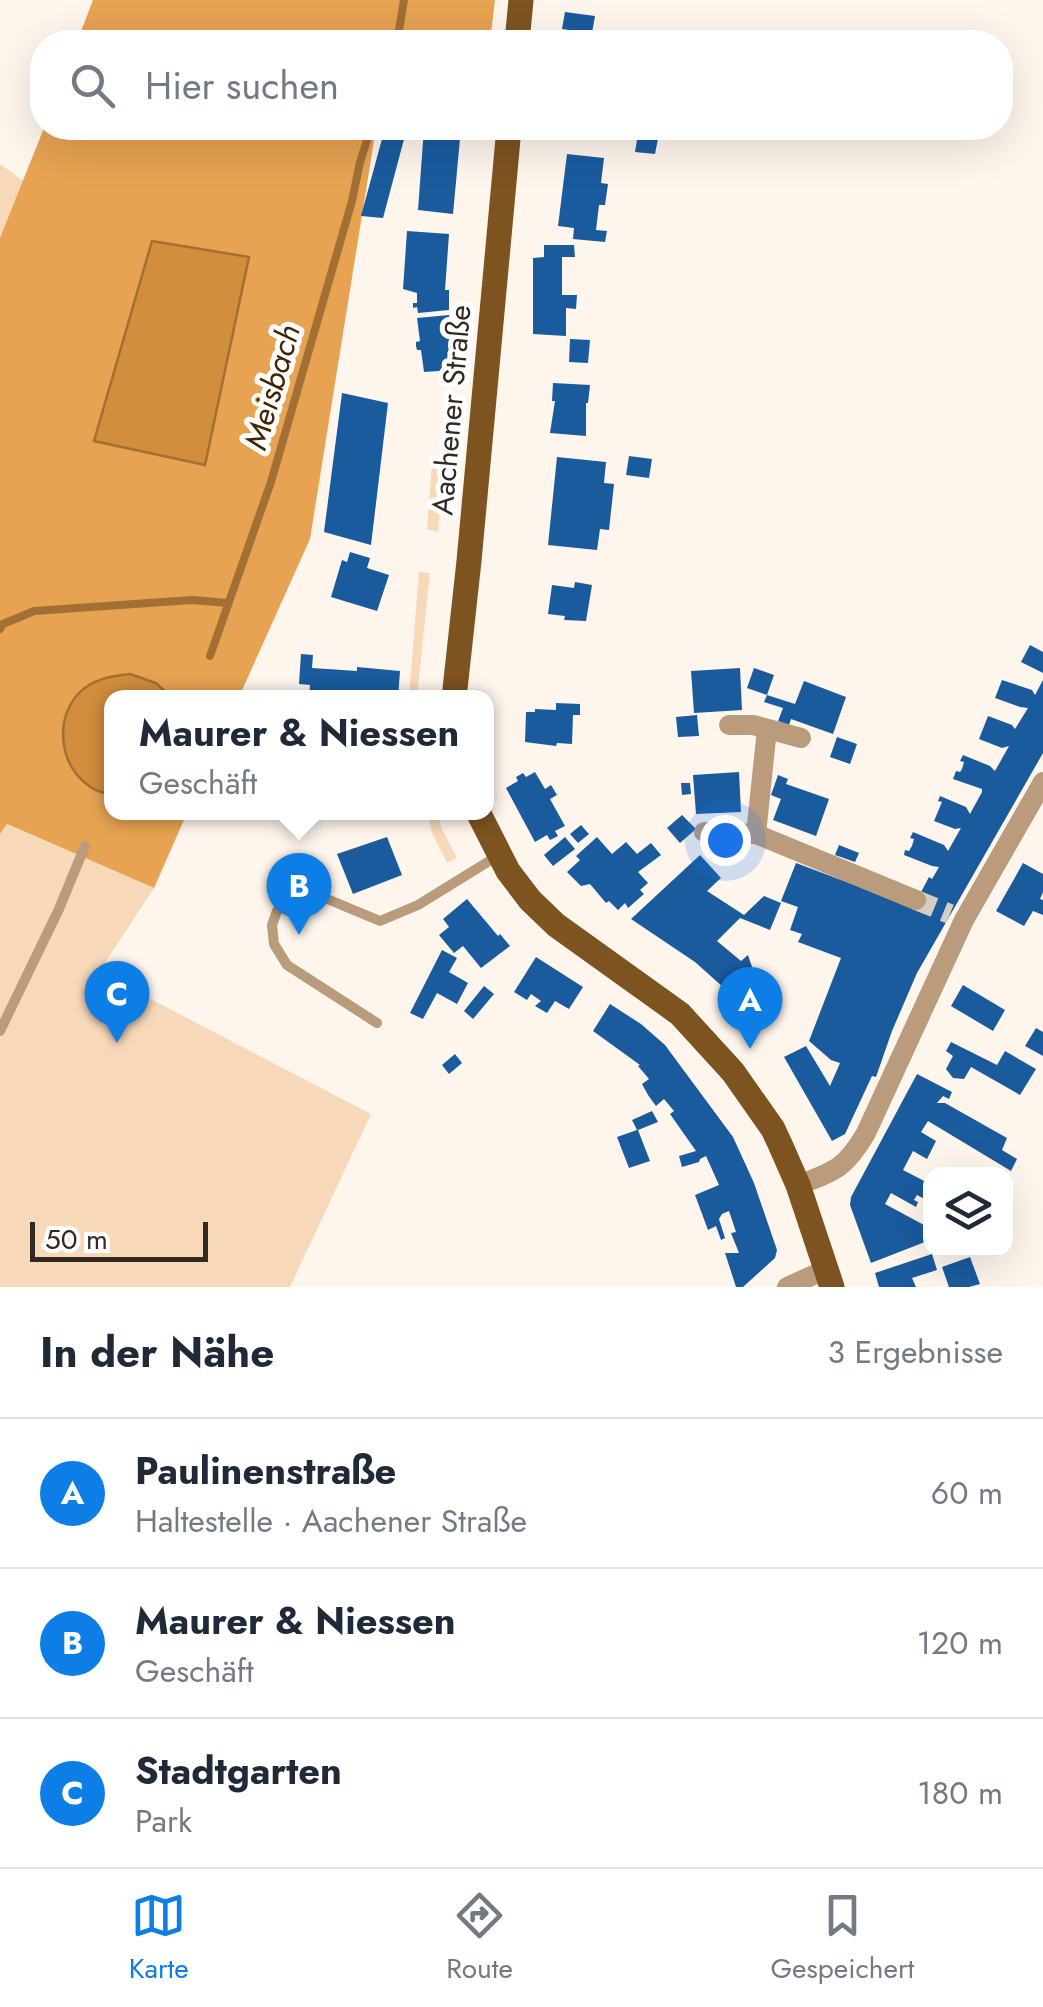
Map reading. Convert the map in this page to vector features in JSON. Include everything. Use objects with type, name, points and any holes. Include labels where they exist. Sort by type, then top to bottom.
[{"type":"main road","points":[[518,30],[521,0]]},
{"type":"main road","name":"Aachener Straße","points":[[455,690],[509,140]]},
{"type":"main road","points":[[482,820],[530,900],[556,926],[680,1014],[730,1068],[773,1129],[798,1186],[829,1278]]},
{"type":"street","points":[[729,725],[752,725],[801,738]]},
{"type":"street","points":[[756,834],[768,729]]},
{"type":"street","points":[[798,1186],[830,1173],[854,1153],[957,917],[1043,782]]},
{"type":"street","points":[[704,832],[756,834],[916,900]]},
{"type":"street","points":[[788,1287],[829,1278]]},
{"type":"lane","points":[[0,1030],[85,846]]},
{"type":"lane","points":[[377,1022],[287,965],[274,944],[272,925],[277,911],[302,896],[320,896],[380,921],[418,905],[500,855]]},
{"type":"shaded area","points":[[93,0],[495,0],[491,30],[82,30]]},
{"type":"shaded area","points":[[39,140],[374,140],[310,539],[242,690],[104,690],[104,820],[184,820],[154,888],[7,824],[0,834],[0,238]]},
{"type":"shaded area","points":[[0,164],[24,181],[0,238]]},
{"type":"shaded area","points":[[152,241],[249,257],[205,465],[94,441]]},
{"type":"shaded area","points":[[432,463],[444,467],[438,532],[427,529]]},
{"type":"shaded area","points":[[419,572],[430,573],[418,690],[410,690]]},
{"type":"shaded area","points":[[130,674],[156,683],[164,690],[104,690],[104,793],[94,789],[72,767],[63,730],[70,705],[78,694],[102,679]]},
{"type":"shaded area","points":[[429,820],[439,820],[457,858],[447,863]]},
{"type":"shaded area","points":[[6,824],[154,888],[99,972],[371,1114],[290,1287],[0,1287],[0,834]]},
{"type":"building","points":[[565,12],[595,16],[593,30],[562,29]]},
{"type":"building","points":[[382,140],[404,140],[383,218],[361,216]]},
{"type":"building","points":[[423,140],[460,140],[453,214],[418,210]]},
{"type":"building","points":[[637,140],[658,140],[655,154],[635,152]]},
{"type":"building","points":[[567,154],[604,158],[601,183],[608,184],[605,205],[599,205],[596,230],[607,231],[605,242],[573,239],[574,228],[558,226]]},
{"type":"building","points":[[407,231],[449,234],[445,290],[449,290],[449,310],[418,313],[417,307],[413,308],[417,293],[403,289]]},
{"type":"building","points":[[544,245],[574,245],[575,257],[562,257],[562,295],[577,295],[576,309],[566,308],[566,336],[533,334],[533,258],[544,257]]},
{"type":"building","points":[[449,315],[455,368],[450,369],[451,378],[440,380],[439,371],[424,372],[421,350],[416,346],[420,341],[417,318]]},
{"type":"building","points":[[570,339],[590,340],[588,363],[569,362]]},
{"type":"building","points":[[553,383],[590,385],[586,436],[550,433],[555,401]]},
{"type":"building","points":[[342,393],[388,403],[371,545],[324,532]]},
{"type":"building","points":[[629,456],[652,459],[649,478],[626,475]]},
{"type":"building","points":[[557,457],[606,462],[604,483],[614,484],[609,530],[600,529],[597,550],[548,545]]},
{"type":"building","points":[[350,552],[370,558],[367,568],[389,575],[377,611],[331,597],[342,560],[347,562]]},
{"type":"building","points":[[575,582],[592,585],[586,621],[564,620],[565,616],[548,614],[552,585],[574,588]]},
{"type":"building","points":[[1030,645],[1043,652],[1043,673],[1021,662]]},
{"type":"building","points":[[301,654],[313,655],[312,668],[400,671],[399,690],[310,690],[310,685],[299,684]]},
{"type":"building","points":[[740,668],[742,710],[694,713],[691,671]]},
{"type":"building","points":[[754,668],[774,675],[767,695],[747,688]]},
{"type":"building","points":[[1002,680],[1032,690],[1035,695],[1043,680],[1043,753],[917,973],[876,1077],[872,1076],[845,1134],[832,1141],[784,1057],[806,1046],[830,1086],[840,1063],[809,1041],[841,958],[798,942],[802,934],[790,930],[798,907],[781,901],[796,863],[913,907],[939,867],[904,855],[912,846],[913,832],[944,845],[948,851],[961,828],[934,821],[942,802],[938,801],[940,796],[966,807],[970,814],[982,789],[953,779],[956,771],[962,769],[963,755],[995,771],[1009,746],[1002,748],[979,739],[988,716],[1015,729],[1028,708],[995,698]]},
{"type":"building","points":[[804,681],[846,697],[833,734],[791,719],[789,725],[778,721],[783,708],[764,702],[767,695],[795,704]]},
{"type":"building","points":[[556,703],[580,704],[580,715],[573,715],[572,744],[525,742],[526,712],[556,710]]},
{"type":"building","points":[[697,715],[699,736],[678,737],[676,717]]},
{"type":"building","points":[[837,737],[857,744],[850,764],[830,757]]},
{"type":"building","points":[[535,772],[545,789],[551,785],[557,795],[550,799],[565,826],[555,831],[558,836],[550,840],[547,835],[535,842],[506,788],[523,773],[526,777]]},
{"type":"building","points":[[739,772],[741,812],[696,814],[693,775]]},
{"type":"building","points":[[778,775],[788,779],[786,784],[829,799],[816,836],[773,820],[781,799],[771,795]]},
{"type":"building","points":[[681,783],[690,783],[691,794],[682,795]]},
{"type":"building","points":[[682,815],[696,829],[680,843],[667,828]]},
{"type":"building","points":[[581,825],[589,834],[578,843],[570,834]]},
{"type":"building","points":[[387,837],[402,875],[353,894],[337,854]]},
{"type":"building","points":[[565,837],[575,849],[553,866],[544,855]]},
{"type":"building","points":[[597,837],[612,854],[626,842],[637,854],[651,843],[661,855],[638,872],[648,883],[640,890],[644,894],[628,908],[625,903],[618,910],[609,901],[606,903],[590,884],[581,886],[567,872],[580,860],[576,856]]},
{"type":"building","points":[[839,845],[859,853],[855,862],[835,855]]},
{"type":"building","points":[[700,855],[721,878],[707,891],[744,915],[764,896],[781,903],[770,930],[740,918],[717,941],[741,961],[748,955],[753,970],[744,977],[765,1001],[752,1013],[695,962],[631,919]]},
{"type":"building","points":[[1023,863],[1043,874],[1043,915],[1033,911],[1024,926],[996,911]]},
{"type":"building","points":[[467,899],[510,946],[481,968],[463,946],[454,953],[439,935],[449,927],[443,919]]},
{"type":"building","points":[[442,950],[457,958],[449,972],[468,983],[457,1004],[437,993],[423,1019],[410,1013]]},
{"type":"building","points":[[536,957],[583,987],[569,1009],[555,1001],[547,1013],[535,1006],[541,1001],[531,994],[527,1000],[514,992]]},
{"type":"building","points":[[963,985],[1005,1010],[993,1031],[951,1006]]},
{"type":"building","points":[[484,986],[494,994],[473,1019],[464,1011]]},
{"type":"building","points":[[610,1004],[665,1045],[733,1137],[777,1250],[775,1258],[743,1287],[736,1287],[725,1253],[739,1253],[731,1233],[736,1232],[729,1211],[719,1219],[725,1238],[721,1240],[716,1226],[708,1230],[695,1195],[719,1185],[706,1156],[682,1167],[679,1156],[696,1151],[670,1114],[674,1111],[664,1099],[656,1106],[642,1084],[649,1079],[640,1065],[593,1031]]},
{"type":"building","points":[[1036,1028],[1043,1032],[1043,1056],[1025,1046]]},
{"type":"building","points":[[951,1042],[997,1065],[1005,1051],[1036,1069],[1020,1095],[971,1067],[964,1079],[953,1078],[946,1069],[953,1056],[946,1051]]},
{"type":"building","points":[[455,1054],[462,1063],[449,1074],[442,1065]]},
{"type":"building","points":[[917,1074],[952,1092],[949,1099],[943,1096],[937,1103],[945,1103],[1007,1138],[1002,1150],[1017,1159],[1013,1167],[1004,1167],[928,1121],[921,1132],[936,1141],[927,1159],[913,1151],[903,1170],[923,1180],[923,1198],[917,1195],[916,1207],[891,1193],[885,1204],[923,1224],[923,1243],[871,1263],[850,1205]]},
{"type":"building","points":[[652,1111],[658,1122],[638,1130],[650,1161],[629,1168],[617,1137],[637,1130],[632,1120]]},
{"type":"building","points":[[923,1257],[933,1257],[937,1270],[912,1278],[916,1287],[879,1287],[875,1273]]},
{"type":"building","points":[[970,1257],[980,1284],[949,1287],[942,1267]]},
{"type":"waterway","name":"Meisbach","points":[[399,30],[404,0]]},
{"type":"waterway","name":"Meisbach","points":[[210,656],[271,482],[367,140]]},
{"type":"waterway","points":[[0,629],[3,624],[34,611],[192,600],[228,603]]},
{"type":"tunnel","points":[[916,900],[950,914]]},
{"type":"place","name":"Maurer & Niessen","points":[[299,935]]},
{"type":"place","name":"Stadtgarten","points":[[117,1043]]},
{"type":"place","name":"Paulinenstraße","points":[[750,1049]]}]
